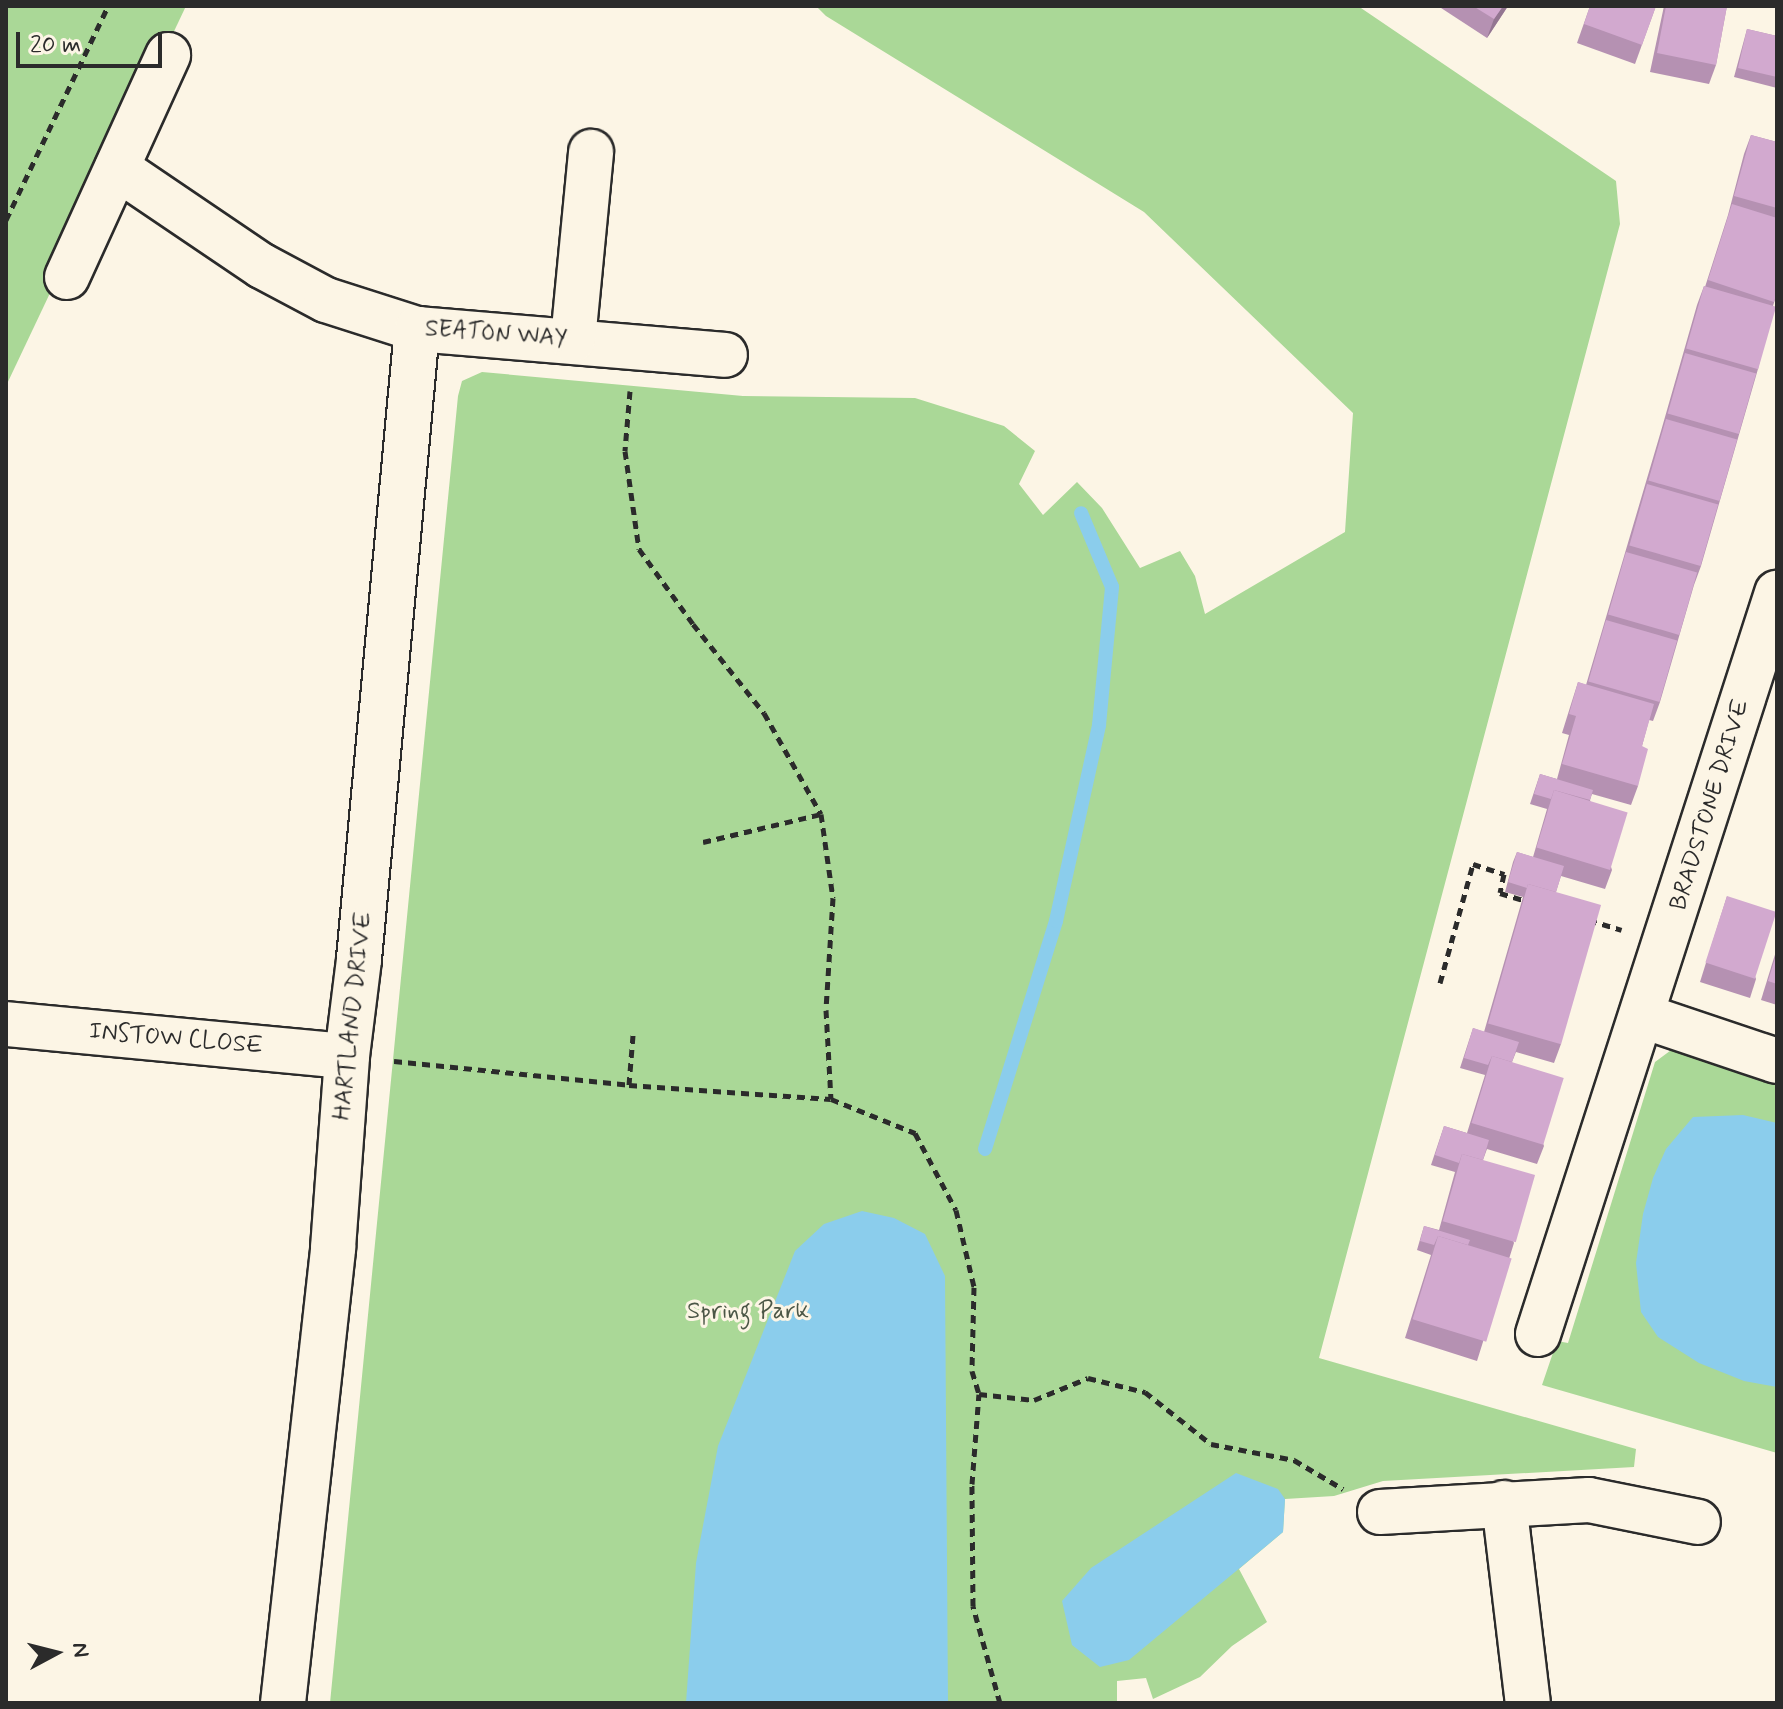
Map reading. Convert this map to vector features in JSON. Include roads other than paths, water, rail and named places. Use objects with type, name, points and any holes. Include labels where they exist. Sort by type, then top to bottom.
[{"type":"street","points":[[67,277],[168,55]]},
{"type":"street","points":[[573,340],[591,152]]},
{"type":"street","name":"SEATON WAY","points":[[117,168],[262,266],[326,300],[417,329],[725,355]]},
{"type":"street","name":"HARTLAND DRIVE","points":[[283,1703],[333,1248],[347,1056],[359,959],[417,329]]},
{"type":"street","name":"BRADSTONE DRIVE","points":[[1538,1334],[1777,593]]},
{"type":"street","points":[[1643,1016],[1777,1061]]},
{"type":"street","name":"INSTOW CLOSE","points":[[6,1024],[347,1056]]},
{"type":"street","points":[[1380,1512],[1589,1500],[1698,1522]]},
{"type":"street","points":[[1504,1503],[1528,1703]]},
{"type":"water","points":[[1743,1115],[1777,1123],[1777,1387],[1744,1381],[1699,1363],[1658,1337],[1641,1312],[1636,1263],[1643,1214],[1653,1178],[1666,1149],[1693,1117]]},
{"type":"water","points":[[862,1211],[894,1218],[925,1234],[945,1276],[948,1703],[686,1703],[696,1563],[718,1446],[795,1251],[824,1224]]},
{"type":"water","points":[[1236,1473],[1278,1489],[1285,1499],[1283,1532],[1129,1660],[1100,1667],[1072,1645],[1062,1601],[1091,1568]]},
{"type":"waterway","points":[[985,1149],[1056,921],[1099,725],[1112,587],[1081,513]]},
{"type":"park label","name":"Spring Park","points":[[748,1312]]}]
